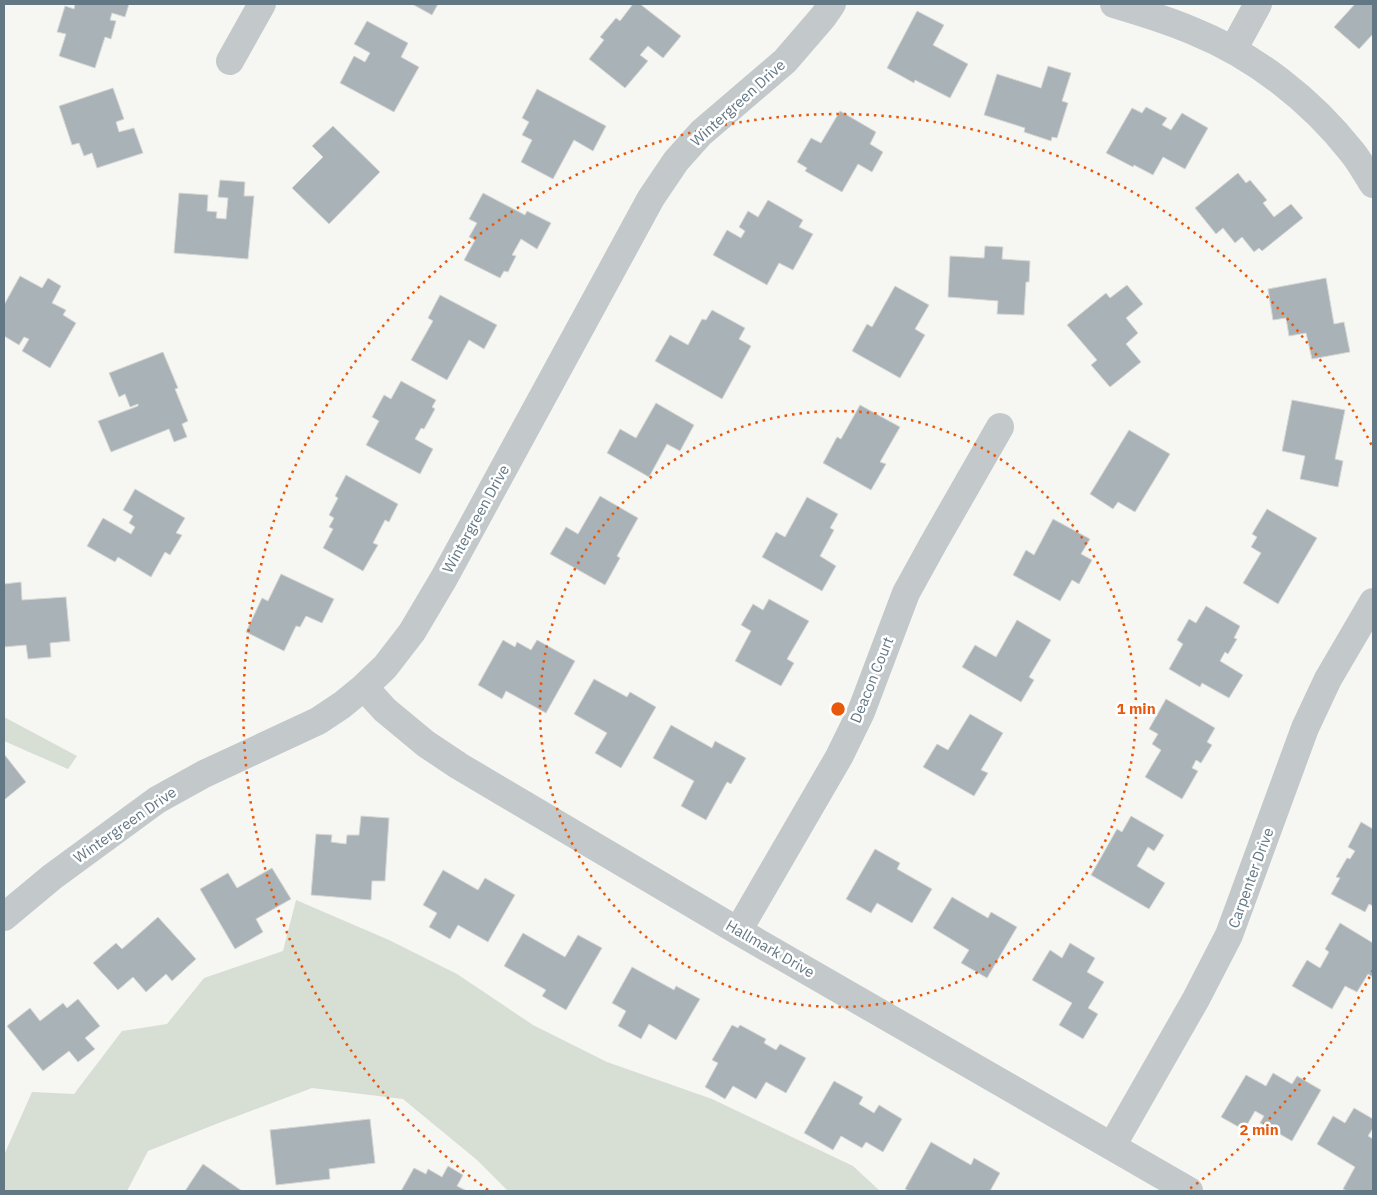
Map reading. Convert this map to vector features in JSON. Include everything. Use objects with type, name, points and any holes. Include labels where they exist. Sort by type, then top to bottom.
[{"type":"street","points":[[230,62],[262,4]]},
{"type":"street","name":"Wintergreen Drive","points":[[4,917],[52,877],[157,800],[204,774],[318,721],[342,705],[385,667],[412,632],[444,578],[651,198],[676,161],[701,133],[785,61],[832,4]]},
{"type":"street","points":[[1114,4],[1194,31],[1233,50],[1270,73],[1310,105],[1352,152],[1373,184]]},
{"type":"street","points":[[1233,50],[1258,4]]},
{"type":"street","name":"Deacon Court","points":[[738,931],[839,757],[861,712],[906,594],[1000,427]]},
{"type":"street","name":"Carpenter Drive","points":[[1112,1146],[1191,1007],[1229,935],[1305,728],[1328,679],[1373,602]]},
{"type":"street","name":"Hallmark Drive","points":[[364,687],[385,710],[426,744],[459,766],[738,931],[1189,1191]]},
{"type":"shaded area","points":[[4,717],[77,756],[68,769],[4,741]]},
{"type":"shaded area","points":[[296,900],[389,940],[457,974],[533,1025],[607,1062],[712,1099],[853,1166],[880,1191],[508,1191],[477,1160],[403,1099],[312,1088],[148,1151],[127,1191],[4,1191],[4,1155],[32,1092],[74,1094],[122,1031],[167,1024],[204,978],[283,951]]},
{"type":"building","points":[[75,4],[129,4],[125,17],[112,13],[110,20],[116,21],[111,39],[105,37],[95,68],[59,56],[66,34],[57,32],[65,6],[74,9]]},
{"type":"building","points":[[412,4],[438,4],[432,15]]},
{"type":"building","points":[[633,4],[640,4],[681,36],[663,58],[648,46],[640,55],[648,61],[625,88],[589,59],[604,40],[600,37],[616,18],[620,21]]},
{"type":"building","points":[[1355,4],[1373,4],[1373,34],[1359,49],[1334,27]]},
{"type":"building","points":[[917,11],[944,25],[933,45],[968,64],[950,98],[915,80],[914,83],[887,68]]},
{"type":"building","points":[[367,21],[408,43],[401,57],[419,67],[394,112],[340,83],[354,56],[365,62],[370,53],[354,44]]},
{"type":"building","points":[[1048,66],[1071,73],[1062,101],[1068,103],[1057,138],[1052,137],[1051,141],[1024,132],[1025,128],[984,115],[997,74],[1041,88]]},
{"type":"building","points":[[113,88],[124,119],[116,122],[119,132],[134,128],[143,153],[97,168],[92,153],[84,156],[79,143],[72,145],[59,106]]},
{"type":"building","points":[[537,89],[606,126],[593,151],[574,140],[553,179],[521,162],[532,140],[522,135],[529,122],[522,118]]},
{"type":"building","points":[[1146,107],[1167,118],[1162,125],[1171,130],[1182,113],[1208,128],[1185,169],[1163,157],[1153,175],[1106,153],[1132,108],[1142,113]]},
{"type":"building","points":[[840,111],[876,132],[870,144],[883,152],[872,172],[858,164],[842,192],[805,171],[807,168],[797,162],[811,138],[821,143]]},
{"type":"building","points":[[333,126],[380,172],[329,224],[292,188],[323,157],[312,146]]},
{"type":"building","points":[[1238,173],[1246,183],[1250,180],[1267,200],[1263,203],[1274,217],[1291,204],[1303,218],[1262,251],[1259,248],[1254,252],[1242,237],[1235,243],[1223,228],[1216,234],[1195,208]]},
{"type":"building","points":[[220,180],[245,182],[244,196],[254,196],[248,259],[174,253],[179,193],[208,195],[207,211],[217,212],[216,218],[226,219],[228,198],[218,197]]},
{"type":"building","points":[[483,193],[525,215],[527,211],[551,223],[537,249],[521,239],[512,255],[516,256],[508,272],[504,271],[500,278],[464,260],[475,240],[469,237],[477,223],[469,219]]},
{"type":"building","points":[[768,200],[803,220],[799,227],[813,234],[793,270],[779,263],[767,285],[713,255],[727,230],[741,238],[745,231],[739,227],[748,211],[758,217]]},
{"type":"building","points":[[985,246],[1003,247],[1002,259],[1030,261],[1029,282],[1026,282],[1024,315],[997,314],[998,301],[948,297],[950,256],[984,258]]},
{"type":"building","points":[[20,276],[42,288],[48,278],[61,286],[52,303],[66,310],[63,315],[76,323],[50,368],[22,351],[29,339],[24,337],[19,345],[4,336],[4,305]]},
{"type":"building","points":[[1326,278],[1334,324],[1344,322],[1350,352],[1312,359],[1306,333],[1289,336],[1286,318],[1273,320],[1268,289]]},
{"type":"building","points":[[1127,285],[1143,304],[1126,318],[1138,333],[1126,344],[1141,362],[1110,387],[1091,365],[1097,360],[1067,325],[1106,293],[1110,298]]},
{"type":"building","points":[[895,286],[929,305],[915,329],[925,335],[900,378],[852,351],[867,324],[872,327]]},
{"type":"building","points":[[440,295],[497,325],[484,349],[469,340],[447,380],[411,360],[433,321],[428,318]]},
{"type":"building","points":[[712,310],[745,328],[739,339],[751,346],[722,399],[655,361],[670,335],[688,345],[702,319],[706,320]]},
{"type":"building","points":[[163,352],[178,388],[175,389],[188,421],[182,424],[187,437],[174,442],[169,429],[111,452],[98,421],[138,406],[138,404],[130,407],[125,394],[119,397],[109,373]]},
{"type":"building","points":[[401,381],[436,400],[432,407],[435,409],[424,429],[421,428],[415,439],[433,449],[420,474],[366,445],[379,421],[372,417],[384,395],[391,399]]},
{"type":"building","points":[[1292,400],[1345,410],[1335,459],[1343,461],[1338,487],[1300,479],[1305,456],[1282,451]]},
{"type":"building","points":[[656,403],[694,425],[680,451],[667,444],[649,477],[607,453],[620,429],[636,438]]},
{"type":"building","points":[[860,405],[900,427],[880,462],[886,464],[871,490],[823,463],[837,437],[841,439]]},
{"type":"building","points":[[1129,430],[1170,454],[1135,512],[1118,502],[1113,509],[1090,494]]},
{"type":"building","points":[[346,475],[398,504],[389,522],[385,520],[373,543],[378,545],[363,571],[323,548],[333,529],[329,527],[334,518],[329,515],[338,498],[335,496]]},
{"type":"building","points":[[135,489],[185,518],[176,533],[182,535],[170,555],[165,552],[151,577],[118,557],[115,562],[87,546],[103,518],[131,534],[135,527],[129,523],[133,516],[123,510]]},
{"type":"building","points":[[600,496],[638,518],[617,556],[620,558],[605,585],[550,554],[566,527],[578,534]]},
{"type":"building","points":[[807,497],[838,514],[830,528],[834,530],[820,556],[836,566],[822,591],[762,557],[776,532],[785,537]]},
{"type":"building","points":[[1267,509],[1317,538],[1278,604],[1243,583],[1261,553],[1251,547],[1257,537],[1252,534]]},
{"type":"building","points":[[1053,519],[1090,539],[1081,554],[1092,560],[1079,584],[1072,580],[1060,601],[1013,575],[1026,550],[1034,555]]},
{"type":"building","points":[[281,574],[334,599],[322,623],[306,616],[300,627],[296,626],[284,651],[246,632],[262,598],[268,601]]},
{"type":"building","points":[[21,582],[22,600],[66,597],[70,641],[50,643],[51,657],[28,659],[26,645],[4,647],[4,584]]},
{"type":"building","points":[[769,599],[809,621],[787,659],[794,663],[781,686],[735,661],[751,631],[741,625],[753,604],[763,610]]},
{"type":"building","points":[[1206,606],[1240,626],[1234,638],[1237,639],[1228,654],[1225,652],[1220,661],[1243,675],[1229,698],[1202,683],[1200,687],[1169,669],[1183,644],[1177,640],[1189,619],[1196,623]]},
{"type":"building","points":[[1017,620],[1051,640],[1029,677],[1034,680],[1021,702],[962,667],[975,645],[996,657]]},
{"type":"building","points":[[503,640],[515,647],[517,642],[531,650],[537,640],[575,661],[546,713],[506,691],[502,699],[478,685]]},
{"type":"building","points":[[594,679],[627,697],[630,692],[656,707],[621,768],[595,753],[607,733],[574,714]]},
{"type":"building","points":[[1166,699],[1215,728],[1207,742],[1212,745],[1201,763],[1196,760],[1192,768],[1198,771],[1182,799],[1145,777],[1161,750],[1152,744],[1158,734],[1149,729]]},
{"type":"building","points":[[970,714],[1003,733],[981,770],[988,773],[974,796],[923,767],[937,744],[948,750]]},
{"type":"building","points":[[671,725],[712,748],[715,741],[746,758],[731,784],[727,782],[706,820],[681,806],[694,781],[653,758]]},
{"type":"building","points":[[4,754],[26,782],[4,800]]},
{"type":"building","points":[[361,816],[389,818],[385,881],[372,881],[371,900],[311,895],[316,834],[332,835],[331,842],[346,844],[347,835],[359,835]]},
{"type":"building","points":[[1131,816],[1164,835],[1154,851],[1148,847],[1137,866],[1165,883],[1149,909],[1091,875],[1117,829],[1122,832]]},
{"type":"building","points":[[1361,822],[1373,829],[1373,906],[1369,904],[1365,912],[1331,894],[1340,878],[1336,877],[1347,858],[1350,859],[1355,851],[1348,847]]},
{"type":"building","points":[[875,849],[900,863],[897,869],[932,889],[912,923],[877,903],[871,913],[846,899]]},
{"type":"building","points":[[272,868],[291,899],[256,919],[263,932],[235,949],[200,889],[228,873],[237,888]]},
{"type":"building","points":[[443,870],[478,890],[485,878],[515,895],[488,942],[458,925],[450,939],[429,927],[437,913],[423,905]]},
{"type":"building","points":[[952,897],[988,918],[991,912],[1017,927],[987,978],[961,963],[969,950],[933,928]]},
{"type":"building","points":[[158,917],[196,959],[172,981],[166,974],[146,992],[133,977],[118,990],[93,963],[116,943],[122,949]]},
{"type":"building","points":[[1340,923],[1373,943],[1373,977],[1368,974],[1357,992],[1345,986],[1332,1009],[1292,986],[1307,960],[1320,968],[1329,952],[1325,949]]},
{"type":"building","points":[[523,933],[565,957],[578,935],[602,948],[566,1010],[542,996],[546,990],[504,966]]},
{"type":"building","points":[[1070,943],[1095,958],[1087,972],[1104,982],[1088,1008],[1098,1014],[1083,1039],[1059,1025],[1072,1003],[1032,980],[1050,950],[1062,958]]},
{"type":"building","points":[[632,967],[674,990],[676,986],[700,999],[676,1040],[649,1024],[641,1039],[618,1026],[626,1011],[612,1003]]},
{"type":"building","points":[[78,999],[100,1026],[85,1038],[95,1049],[78,1062],[69,1051],[43,1071],[7,1026],[30,1008],[40,1021],[63,1003],[67,1008]]},
{"type":"building","points":[[732,1025],[738,1028],[740,1025],[766,1039],[764,1043],[776,1050],[780,1044],[806,1058],[786,1093],[766,1082],[756,1099],[733,1086],[725,1099],[705,1087],[718,1063],[712,1060]]},
{"type":"building","points":[[1273,1073],[1292,1084],[1297,1076],[1321,1090],[1292,1141],[1260,1123],[1264,1116],[1255,1111],[1244,1130],[1221,1117],[1246,1075],[1266,1086]]},
{"type":"building","points":[[834,1081],[863,1097],[859,1104],[874,1113],[879,1105],[902,1119],[883,1152],[866,1142],[862,1148],[841,1136],[833,1150],[804,1133]]},
{"type":"building","points":[[1354,1108],[1373,1119],[1373,1128],[1368,1136],[1373,1139],[1373,1191],[1347,1191],[1343,1189],[1355,1167],[1317,1144],[1333,1116],[1345,1123]]},
{"type":"building","points":[[370,1119],[375,1163],[329,1169],[330,1179],[276,1185],[270,1130]]},
{"type":"building","points":[[931,1142],[971,1165],[974,1158],[1000,1173],[990,1191],[909,1191],[905,1189]]},
{"type":"building","points":[[203,1164],[242,1191],[185,1191]]},
{"type":"building","points":[[448,1166],[463,1175],[457,1186],[467,1191],[401,1191],[414,1168],[426,1174],[428,1169],[442,1177]]}]
